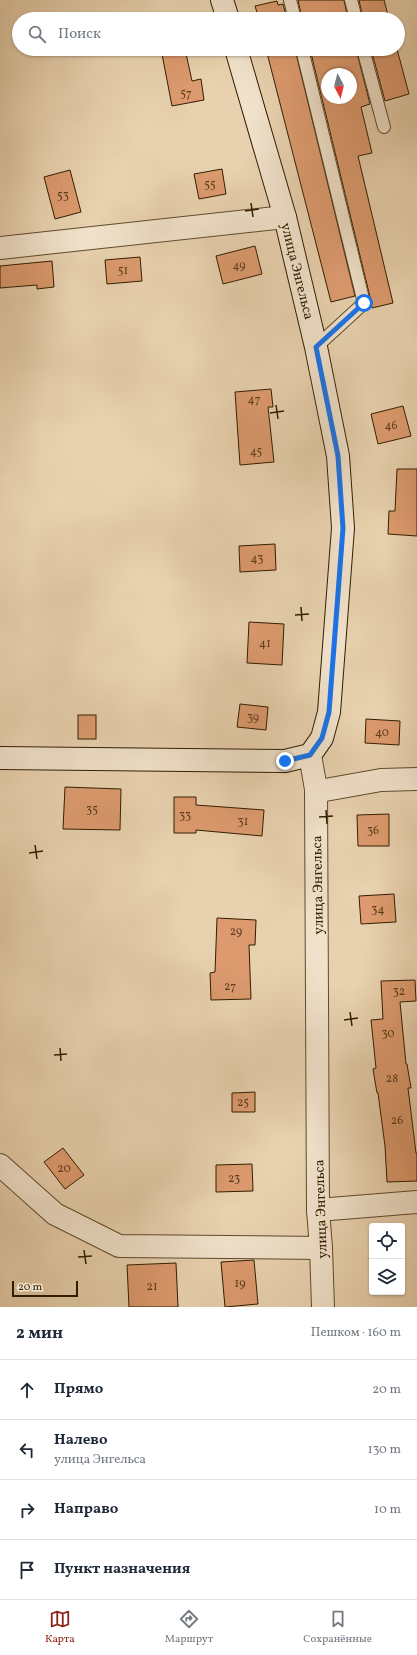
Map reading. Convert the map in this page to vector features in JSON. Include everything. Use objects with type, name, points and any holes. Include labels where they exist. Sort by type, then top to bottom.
[{"type":"street","points":[[222,0],[226,12]]},
{"type":"street","name":"улица Энгельса","points":[[238,56],[285,217],[316,347],[338,456],[343,528],[329,712],[322,738],[310,755],[316,789],[318,1210],[322,1248],[323,1307]]},
{"type":"street","points":[[0,248],[285,217]]},
{"type":"street","points":[[0,758],[285,761],[310,755]]},
{"type":"street","points":[[316,789],[325,790],[381,780],[417,779]]},
{"type":"street","points":[[0,1165],[55,1214],[119,1246],[322,1248]]},
{"type":"street","points":[[318,1210],[417,1202]]},
{"type":"lane","points":[[290,0],[293,12]]},
{"type":"lane","points":[[351,0],[354,12]]},
{"type":"lane","points":[[304,56],[364,303],[316,347]]},
{"type":"lane","points":[[365,56],[384,127]]},
{"type":"building","points":[[298,0],[344,0],[347,12],[301,12]]},
{"type":"building","points":[[359,0],[384,0],[387,12],[362,12]]},
{"type":"building","points":[[277,1],[278,5],[283,4],[285,12],[257,12],[255,6]]},
{"type":"building","points":[[162,56],[187,56],[192,81],[201,79],[204,100],[172,106]]},
{"type":"building","points":[[268,56],[297,56],[355,296],[331,302]]},
{"type":"building","points":[[312,56],[358,56],[370,104],[361,107],[372,153],[358,156],[393,303],[372,308],[323,104],[357,104],[357,68],[321,68],[321,94]]},
{"type":"building","points":[[373,56],[399,56],[409,94],[385,101]]},
{"type":"building","points":[[222,169],[226,194],[199,199],[194,174]]},
{"type":"building","points":[[70,170],[81,212],[55,219],[44,177]]},
{"type":"building","points":[[255,246],[262,274],[223,284],[216,256]]},
{"type":"building","points":[[140,257],[142,281],[107,284],[105,260]]},
{"type":"building","points":[[52,261],[54,287],[37,289],[37,285],[0,288],[0,266]]},
{"type":"building","points":[[271,389],[273,407],[268,407],[274,462],[240,465],[235,392]]},
{"type":"building","points":[[403,406],[411,436],[378,444],[371,414]]},
{"type":"building","points":[[397,469],[417,469],[417,536],[388,534],[389,511],[395,511]]},
{"type":"building","points":[[275,544],[276,570],[240,572],[239,546]]},
{"type":"building","points":[[249,622],[284,624],[282,665],[247,663]]},
{"type":"building","points":[[240,704],[268,707],[266,730],[237,727]]},
{"type":"building","points":[[78,715],[96,715],[96,739],[78,739]]},
{"type":"building","points":[[366,719],[400,721],[399,745],[365,743]]},
{"type":"building","points":[[65,787],[121,789],[120,830],[63,829]]},
{"type":"building","points":[[174,797],[196,797],[196,805],[264,810],[262,836],[196,830],[196,833],[174,833]]},
{"type":"building","points":[[389,814],[389,846],[358,846],[357,815]]},
{"type":"building","points":[[394,894],[396,922],[361,924],[359,896]]},
{"type":"building","points":[[217,918],[256,920],[255,945],[249,945],[251,999],[211,1000],[210,973],[215,972]]},
{"type":"building","points":[[415,980],[416,1001],[400,1002],[406,1064],[411,1088],[408,1088],[417,1153],[417,1181],[387,1182],[385,1146],[378,1093],[373,1069],[376,1068],[371,1020],[383,1019],[381,981]]},
{"type":"building","points":[[255,1092],[255,1112],[232,1112],[232,1093]]},
{"type":"building","points":[[63,1148],[84,1175],[65,1189],[44,1162]]},
{"type":"building","points":[[252,1164],[253,1191],[216,1192],[216,1165]]},
{"type":"building","points":[[254,1260],[258,1304],[225,1307],[221,1262]]},
{"type":"building","points":[[176,1263],[178,1307],[129,1307],[127,1265]]},
{"type":"route","points":[[285,761],[310,755],[322,738],[329,712],[343,528],[338,456],[316,347],[364,303]]}]
